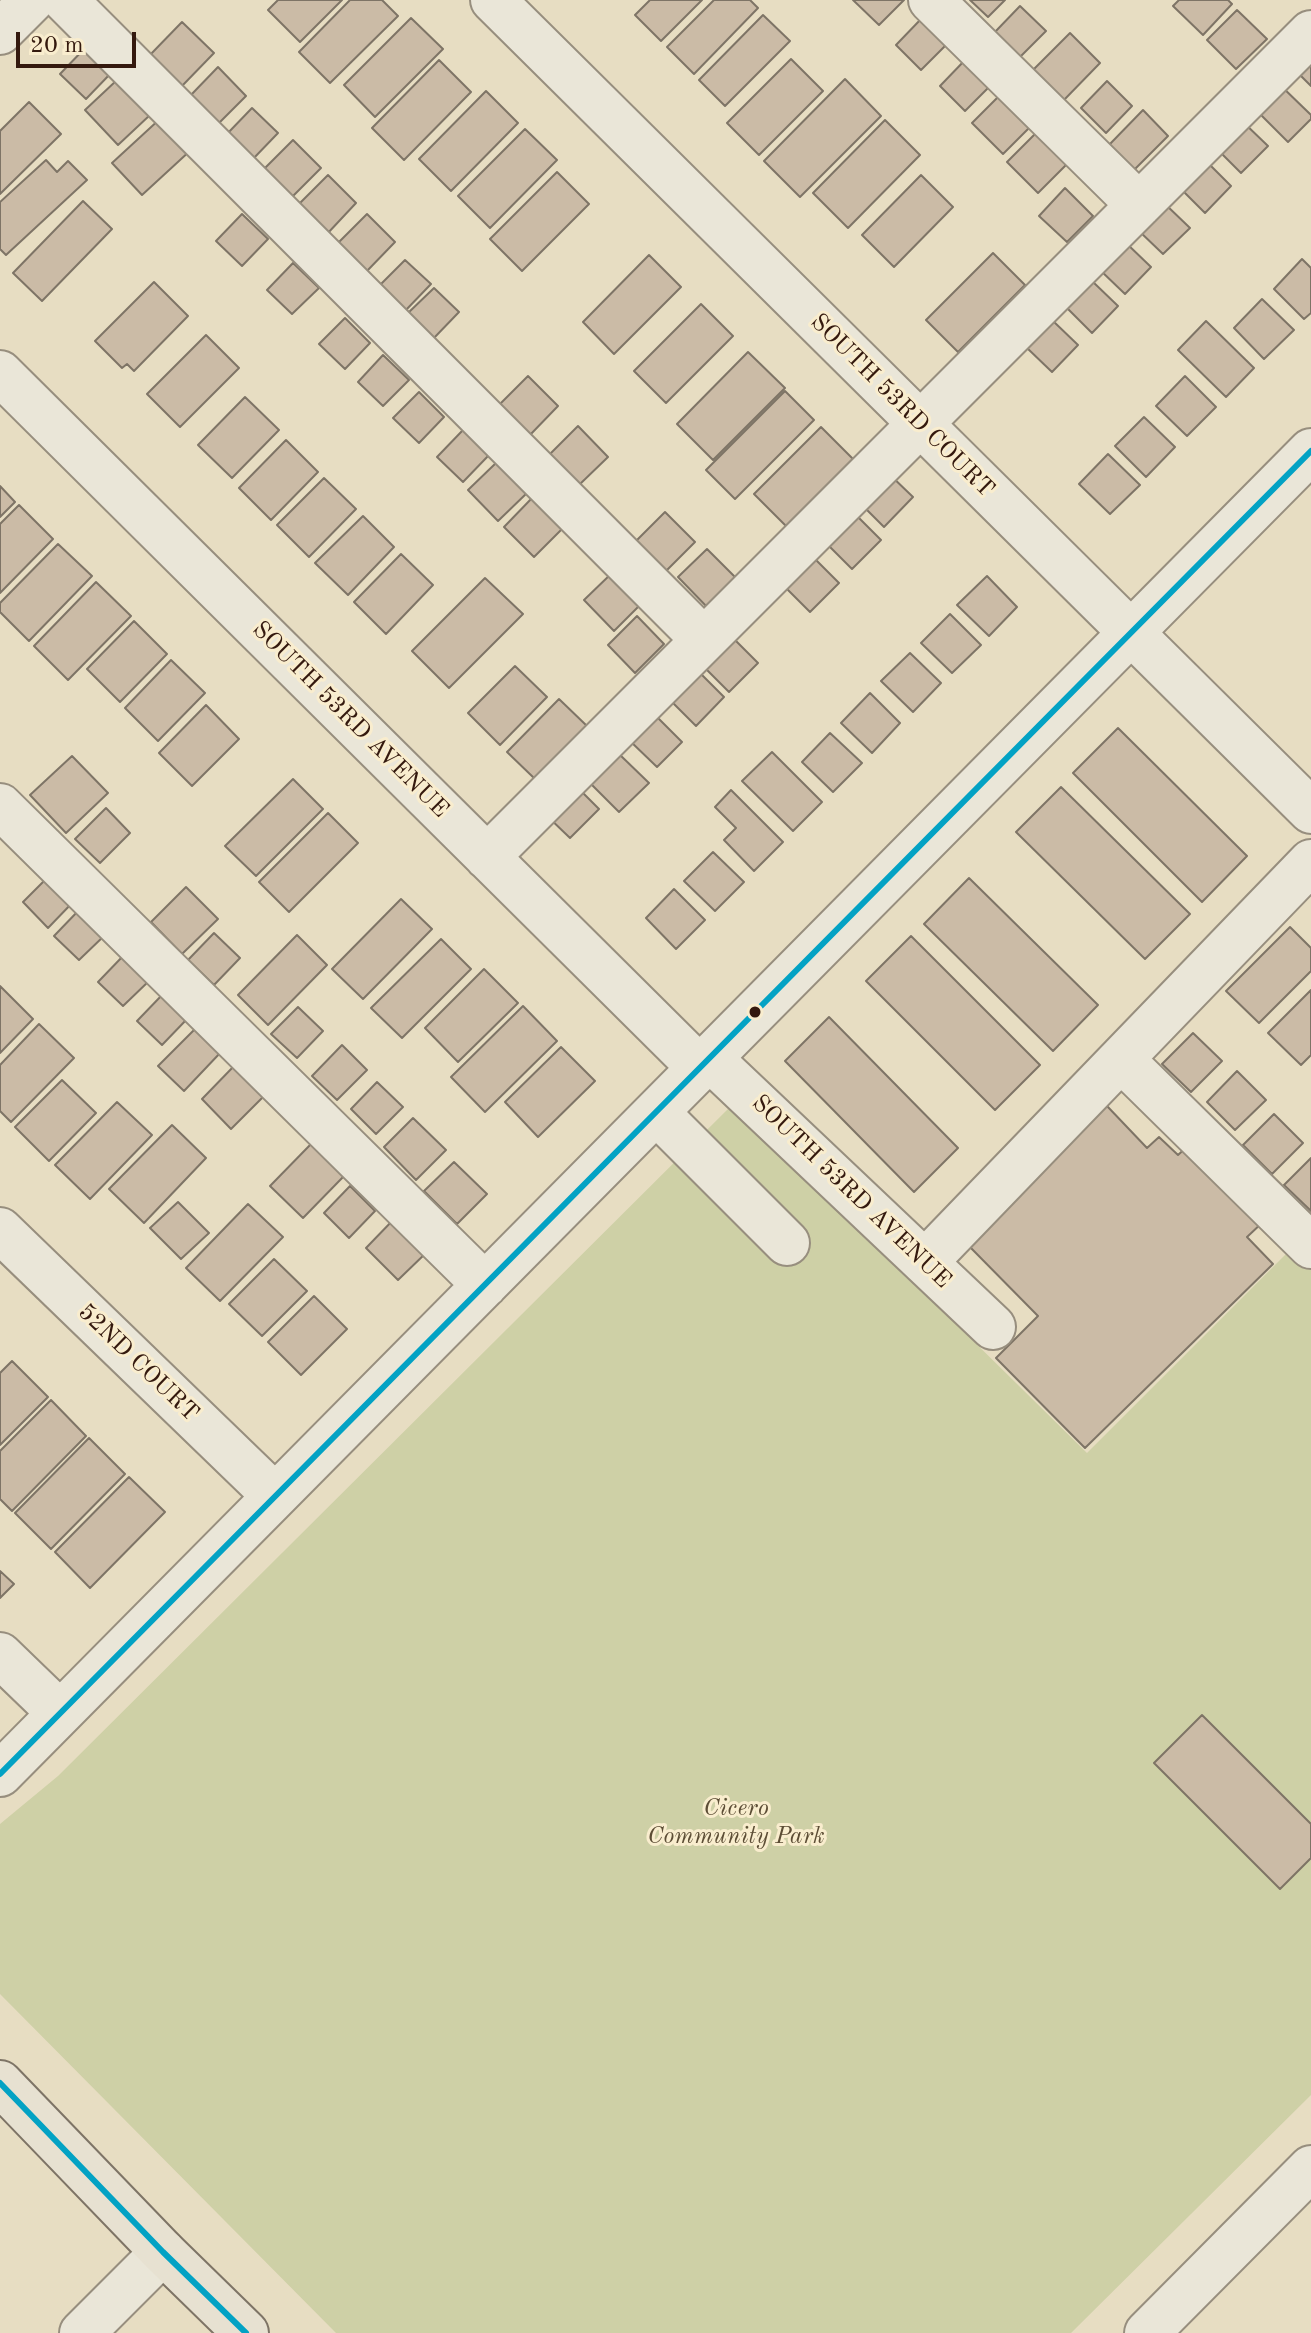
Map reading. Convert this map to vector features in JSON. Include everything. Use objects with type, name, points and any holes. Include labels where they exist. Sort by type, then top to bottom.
[{"type":"main road","points":[[0,2083],[246,2333]]},
{"type":"street","points":[[0,32],[32,0]]},
{"type":"street","points":[[65,0],[704,640]]},
{"type":"street","name":"SOUTH 53RD COURT","points":[[493,0],[1311,811]]},
{"type":"street","points":[[931,0],[1139,205]]},
{"type":"street","points":[[487,857],[1311,33]]},
{"type":"street","name":"SOUTH 53RD AVENUE","points":[[0,373],[487,857],[705,1063],[993,1327]]},
{"type":"street","points":[[0,1774],[1311,451]]},
{"type":"street","points":[[0,806],[485,1285]]},
{"type":"street","points":[[925,1262],[1311,862]]},
{"type":"street","points":[[1121,1059],[1311,1246]]},
{"type":"street","points":[[656,1112],[787,1243]]},
{"type":"street","name":"52ND COURT","points":[[0,1230],[275,1496]]},
{"type":"street","points":[[0,1655],[60,1713]]},
{"type":"street","points":[[1147,2333],[1311,2168]]},
{"type":"street","points":[[82,2333],[163,2252]]},
{"type":"green space","name":"Cicero Community Park","points":[[733,1104],[1087,1453],[1293,1247],[1311,1265],[1311,2095],[1071,2333],[336,2333],[0,1994],[0,1824],[58,1776]]},
{"type":"building","points":[[278,0],[342,0],[300,42],[268,10]]},
{"type":"building","points":[[350,0],[382,0],[398,16],[330,83],[299,52]]},
{"type":"building","points":[[650,0],[702,0],[661,41],[635,15]]},
{"type":"building","points":[[714,0],[750,0],[758,8],[694,74],[667,47]]},
{"type":"building","points":[[853,0],[904,0],[879,25]]},
{"type":"building","points":[[970,0],[1005,0],[988,17]]},
{"type":"building","points":[[1179,0],[1228,0],[1232,4],[1203,35],[1173,6]]},
{"type":"building","points":[[1020,6],[1046,31],[1020,57],[994,33]]},
{"type":"building","points":[[1237,10],[1267,39],[1236,69],[1207,40]]},
{"type":"building","points":[[763,15],[790,41],[725,106],[699,80]]},
{"type":"building","points":[[411,18],[443,49],[375,117],[344,85]]},
{"type":"building","points":[[922,18],[947,44],[921,70],[896,45]]},
{"type":"building","points":[[182,22],[214,53],[181,87],[149,56]]},
{"type":"building","points":[[1070,33],[1100,63],[1063,101],[1032,71]]},
{"type":"building","points":[[86,47],[112,72],[86,99],[60,74]]},
{"type":"building","points":[[1311,47],[1311,86],[1292,67]]},
{"type":"building","points":[[791,59],[823,91],[759,155],[727,123]]},
{"type":"building","points":[[966,59],[992,84],[965,111],[940,86]]},
{"type":"building","points":[[439,60],[471,92],[404,160],[372,128]]},
{"type":"building","points":[[218,67],[246,96],[218,124],[190,96]]},
{"type":"building","points":[[845,79],[881,116],[800,197],[764,161]]},
{"type":"building","points":[[117,80],[150,115],[118,145],[85,110]]},
{"type":"building","points":[[1107,81],[1132,106],[1106,133],[1081,108]]},
{"type":"building","points":[[1278,83],[1311,115],[1311,119],[1288,142],[1254,108]]},
{"type":"building","points":[[486,91],[518,123],[451,191],[419,159]]},
{"type":"building","points":[[1001,94],[1032,125],[1003,154],[972,123]]},
{"type":"building","points":[[29,102],[61,134],[0,194],[0,131]]},
{"type":"building","points":[[252,108],[278,133],[252,160],[226,135]]},
{"type":"building","points":[[1143,110],[1168,136],[1134,170],[1109,145]]},
{"type":"building","points":[[162,117],[192,149],[142,195],[112,163]]},
{"type":"building","points":[[885,120],[920,155],[848,228],[813,193]]},
{"type":"building","points":[[1242,121],[1268,146],[1241,173],[1216,148]]},
{"type":"building","points":[[525,129],[557,160],[490,228],[458,196]]},
{"type":"building","points":[[1036,133],[1067,164],[1038,193],[1007,162]]},
{"type":"building","points":[[293,140],[321,168],[291,198],[263,170]]},
{"type":"building","points":[[46,160],[57,172],[68,161],[87,180],[6,255],[0,249],[0,202]]},
{"type":"building","points":[[1206,161],[1231,186],[1205,213],[1180,188]]},
{"type":"building","points":[[557,172],[589,204],[522,271],[490,239]]},
{"type":"building","points":[[328,175],[356,203],[327,234],[298,205]]},
{"type":"building","points":[[921,175],[953,207],[894,267],[862,235]]},
{"type":"building","points":[[1065,188],[1093,216],[1067,242],[1039,216]]},
{"type":"building","points":[[83,201],[112,229],[42,301],[13,273]]},
{"type":"building","points":[[1164,203],[1190,228],[1163,254],[1138,230]]},
{"type":"building","points":[[242,214],[268,239],[242,266],[216,241]]},
{"type":"building","points":[[367,214],[395,242],[366,272],[337,244]]},
{"type":"building","points":[[1125,242],[1151,267],[1125,294],[1099,269]]},
{"type":"building","points":[[993,253],[1025,285],[958,352],[926,320]]},
{"type":"building","points":[[649,255],[681,287],[614,354],[583,322]]},
{"type":"building","points":[[1302,259],[1311,268],[1311,313],[1304,319],[1274,289]]},
{"type":"building","points":[[405,260],[431,284],[405,311],[379,286]]},
{"type":"building","points":[[293,263],[319,288],[292,314],[267,290]]},
{"type":"building","points":[[1092,281],[1118,306],[1092,333],[1067,308]]},
{"type":"building","points":[[154,282],[188,316],[134,371],[127,364],[122,368],[95,341]]},
{"type":"building","points":[[434,288],[459,312],[433,339],[407,314]]},
{"type":"building","points":[[1262,299],[1294,330],[1264,359],[1234,328]]},
{"type":"building","points":[[701,304],[733,336],[666,403],[634,371]]},
{"type":"building","points":[[345,318],[370,343],[345,369],[319,344]]},
{"type":"building","points":[[1052,320],[1078,345],[1052,372],[1026,347]]},
{"type":"building","points":[[1206,321],[1254,368],[1226,397],[1178,350]]},
{"type":"building","points":[[206,335],[239,368],[180,427],[147,394]]},
{"type":"building","points":[[748,352],[785,388],[713,460],[677,424]]},
{"type":"building","points":[[383,355],[409,380],[383,406],[358,382]]},
{"type":"building","points":[[528,376],[558,406],[529,436],[499,405]]},
{"type":"building","points":[[1185,376],[1216,407],[1187,436],[1156,406]]},
{"type":"building","points":[[785,391],[814,420],[735,499],[706,470]]},
{"type":"building","points":[[419,392],[444,417],[419,443],[393,418]]},
{"type":"building","points":[[245,397],[279,430],[232,478],[198,445]]},
{"type":"building","points":[[1144,417],[1175,447],[1146,477],[1115,446]]},
{"type":"building","points":[[578,426],[608,457],[579,485],[549,455]]},
{"type":"building","points":[[821,427],[853,459],[786,526],[754,494]]},
{"type":"building","points":[[463,430],[489,455],[463,482],[437,457]]},
{"type":"building","points":[[286,440],[318,472],[271,520],[239,488]]},
{"type":"building","points":[[1108,454],[1140,485],[1110,514],[1079,484]]},
{"type":"building","points":[[497,462],[528,492],[498,521],[468,490]]},
{"type":"building","points":[[887,472],[913,497],[884,527],[859,502]]},
{"type":"building","points":[[324,478],[356,509],[309,557],[277,525]]},
{"type":"building","points":[[0,486],[15,502],[0,517]]},
{"type":"building","points":[[533,497],[563,528],[534,557],[504,527]]},
{"type":"building","points":[[19,505],[53,539],[0,593],[0,524]]},
{"type":"building","points":[[851,510],[881,540],[852,569],[822,539]]},
{"type":"building","points":[[665,512],[695,542],[666,571],[636,541]]},
{"type":"building","points":[[363,516],[394,547],[348,595],[315,563]]},
{"type":"building","points":[[58,544],[92,576],[29,641],[0,612],[0,603]]},
{"type":"building","points":[[707,549],[737,579],[708,608],[678,577]]},
{"type":"building","points":[[809,553],[839,583],[810,612],[780,582]]},
{"type":"building","points":[[401,554],[433,585],[386,634],[354,602]]},
{"type":"building","points":[[613,572],[643,602],[614,631],[584,600]]},
{"type":"building","points":[[987,576],[1017,607],[989,636],[957,605]]},
{"type":"building","points":[[485,578],[523,614],[449,688],[412,651]]},
{"type":"building","points":[[96,582],[131,616],[68,680],[34,646]]},
{"type":"building","points":[[950,614],[981,645],[952,673],[921,643]]},
{"type":"building","points":[[637,616],[664,644],[635,673],[608,645]]},
{"type":"building","points":[[134,621],[167,654],[120,702],[87,669]]},
{"type":"building","points":[[728,633],[758,663],[729,692],[699,662]]},
{"type":"building","points":[[910,653],[941,683],[913,712],[881,681]]},
{"type":"building","points":[[171,660],[205,693],[158,741],[125,708]]},
{"type":"building","points":[[515,666],[547,697],[500,745],[468,713]]},
{"type":"building","points":[[698,671],[724,697],[696,726],[669,699]]},
{"type":"building","points":[[870,693],[900,723],[872,753],[841,723]]},
{"type":"building","points":[[559,699],[587,726],[535,779],[507,752]]},
{"type":"building","points":[[206,705],[239,739],[192,786],[159,753]]},
{"type":"building","points":[[654,714],[682,742],[657,767],[629,740]]},
{"type":"building","points":[[1118,728],[1247,856],[1202,902],[1073,773]]},
{"type":"building","points":[[830,733],[862,763],[833,792],[802,762]]},
{"type":"building","points":[[772,752],[822,802],[793,831],[742,781]]},
{"type":"building","points":[[618,753],[649,783],[619,812],[589,782]]},
{"type":"building","points":[[72,756],[108,793],[66,833],[30,795]]},
{"type":"building","points":[[293,779],[323,809],[256,876],[225,846]]},
{"type":"building","points":[[572,782],[599,809],[570,838],[543,812]]},
{"type":"building","points":[[1061,787],[1190,914],[1145,959],[1016,832]]},
{"type":"building","points":[[731,790],[783,842],[754,871],[724,840],[736,828],[715,807]]},
{"type":"building","points":[[106,808],[130,833],[100,863],[75,839]]},
{"type":"building","points":[[328,813],[358,843],[289,912],[259,882]]},
{"type":"building","points":[[713,852],[744,882],[715,911],[684,881]]},
{"type":"building","points":[[49,876],[74,901],[48,928],[23,902]]},
{"type":"building","points":[[969,878],[1098,1005],[1053,1051],[924,924]]},
{"type":"building","points":[[186,887],[218,919],[182,954],[151,922]]},
{"type":"building","points":[[674,889],[705,920],[676,949],[646,918]]},
{"type":"building","points":[[401,899],[432,929],[363,999],[332,969]]},
{"type":"building","points":[[80,909],[106,934],[79,960],[54,936]]},
{"type":"building","points":[[1290,927],[1311,948],[1311,971],[1259,1023],[1226,991]]},
{"type":"building","points":[[214,933],[240,958],[214,985],[188,960]]},
{"type":"building","points":[[297,935],[327,965],[268,1025],[238,995]]},
{"type":"building","points":[[911,936],[1040,1065],[995,1110],[866,981]]},
{"type":"building","points":[[441,939],[471,969],[402,1038],[371,1008]]},
{"type":"building","points":[[124,955],[150,980],[123,1006],[98,982]]},
{"type":"building","points":[[484,969],[518,1003],[458,1062],[425,1028]]},
{"type":"building","points":[[0,986],[33,1019],[0,1053]]},
{"type":"building","points":[[1311,990],[1311,1055],[1301,1065],[1268,1033]]},
{"type":"building","points":[[163,994],[188,1018],[162,1045],[137,1021]]},
{"type":"building","points":[[523,1006],[557,1041],[485,1112],[451,1077]]},
{"type":"building","points":[[298,1007],[323,1031],[297,1058],[271,1034]]},
{"type":"building","points":[[829,1017],[958,1148],[914,1192],[785,1061]]},
{"type":"building","points":[[39,1024],[74,1058],[11,1122],[0,1111],[0,1065]]},
{"type":"building","points":[[196,1028],[221,1052],[184,1091],[158,1066]]},
{"type":"building","points":[[1193,1033],[1222,1061],[1191,1092],[1162,1064]]},
{"type":"building","points":[[342,1045],[367,1070],[337,1100],[312,1076]]},
{"type":"building","points":[[561,1047],[595,1081],[538,1137],[505,1102]]},
{"type":"building","points":[[235,1065],[265,1095],[231,1129],[202,1099]]},
{"type":"building","points":[[1237,1071],[1266,1100],[1235,1130],[1207,1102]]},
{"type":"building","points":[[62,1080],[96,1113],[49,1161],[15,1127]]},
{"type":"building","points":[[377,1082],[403,1107],[376,1134],[351,1109]]},
{"type":"building","points":[[117,1102],[152,1135],[90,1199],[55,1165]]},
{"type":"building","points":[[1107,1106],[1147,1148],[1159,1137],[1178,1155],[1189,1145],[1264,1221],[1247,1237],[1273,1264],[1085,1448],[996,1358],[1038,1316],[967,1244]]},
{"type":"building","points":[[1274,1114],[1303,1143],[1272,1174],[1243,1145]]},
{"type":"building","points":[[413,1118],[446,1150],[416,1180],[384,1147]]},
{"type":"building","points":[[172,1125],[206,1158],[144,1223],[109,1189]]},
{"type":"building","points":[[311,1144],[344,1176],[303,1218],[270,1186]]},
{"type":"building","points":[[1311,1158],[1311,1211],[1284,1185]]},
{"type":"building","points":[[454,1162],[487,1194],[457,1224],[424,1191]]},
{"type":"building","points":[[350,1186],[375,1211],[349,1238],[324,1213]]},
{"type":"building","points":[[178,1202],[209,1233],[181,1259],[150,1228]]},
{"type":"building","points":[[248,1204],[283,1237],[220,1301],[186,1268]]},
{"type":"building","points":[[395,1218],[428,1251],[398,1280],[366,1248]]},
{"type":"building","points":[[274,1259],[307,1291],[262,1336],[229,1304]]},
{"type":"building","points":[[314,1296],[347,1329],[301,1375],[268,1342]]},
{"type":"building","points":[[12,1361],[48,1397],[0,1445],[0,1373]]},
{"type":"building","points":[[51,1400],[86,1436],[12,1511],[0,1499],[0,1451]]},
{"type":"building","points":[[89,1438],[125,1474],[51,1549],[15,1513]]},
{"type":"building","points":[[129,1477],[165,1512],[90,1588],[55,1552]]},
{"type":"building","points":[[0,1571],[14,1584],[0,1598]]},
{"type":"building","points":[[1202,1715],[1311,1824],[1311,1858],[1280,1889],[1154,1763]]},
{"type":"transit line","points":[[0,1774],[1311,451]]},
{"type":"transit line","points":[[0,2083],[246,2333]]}]
